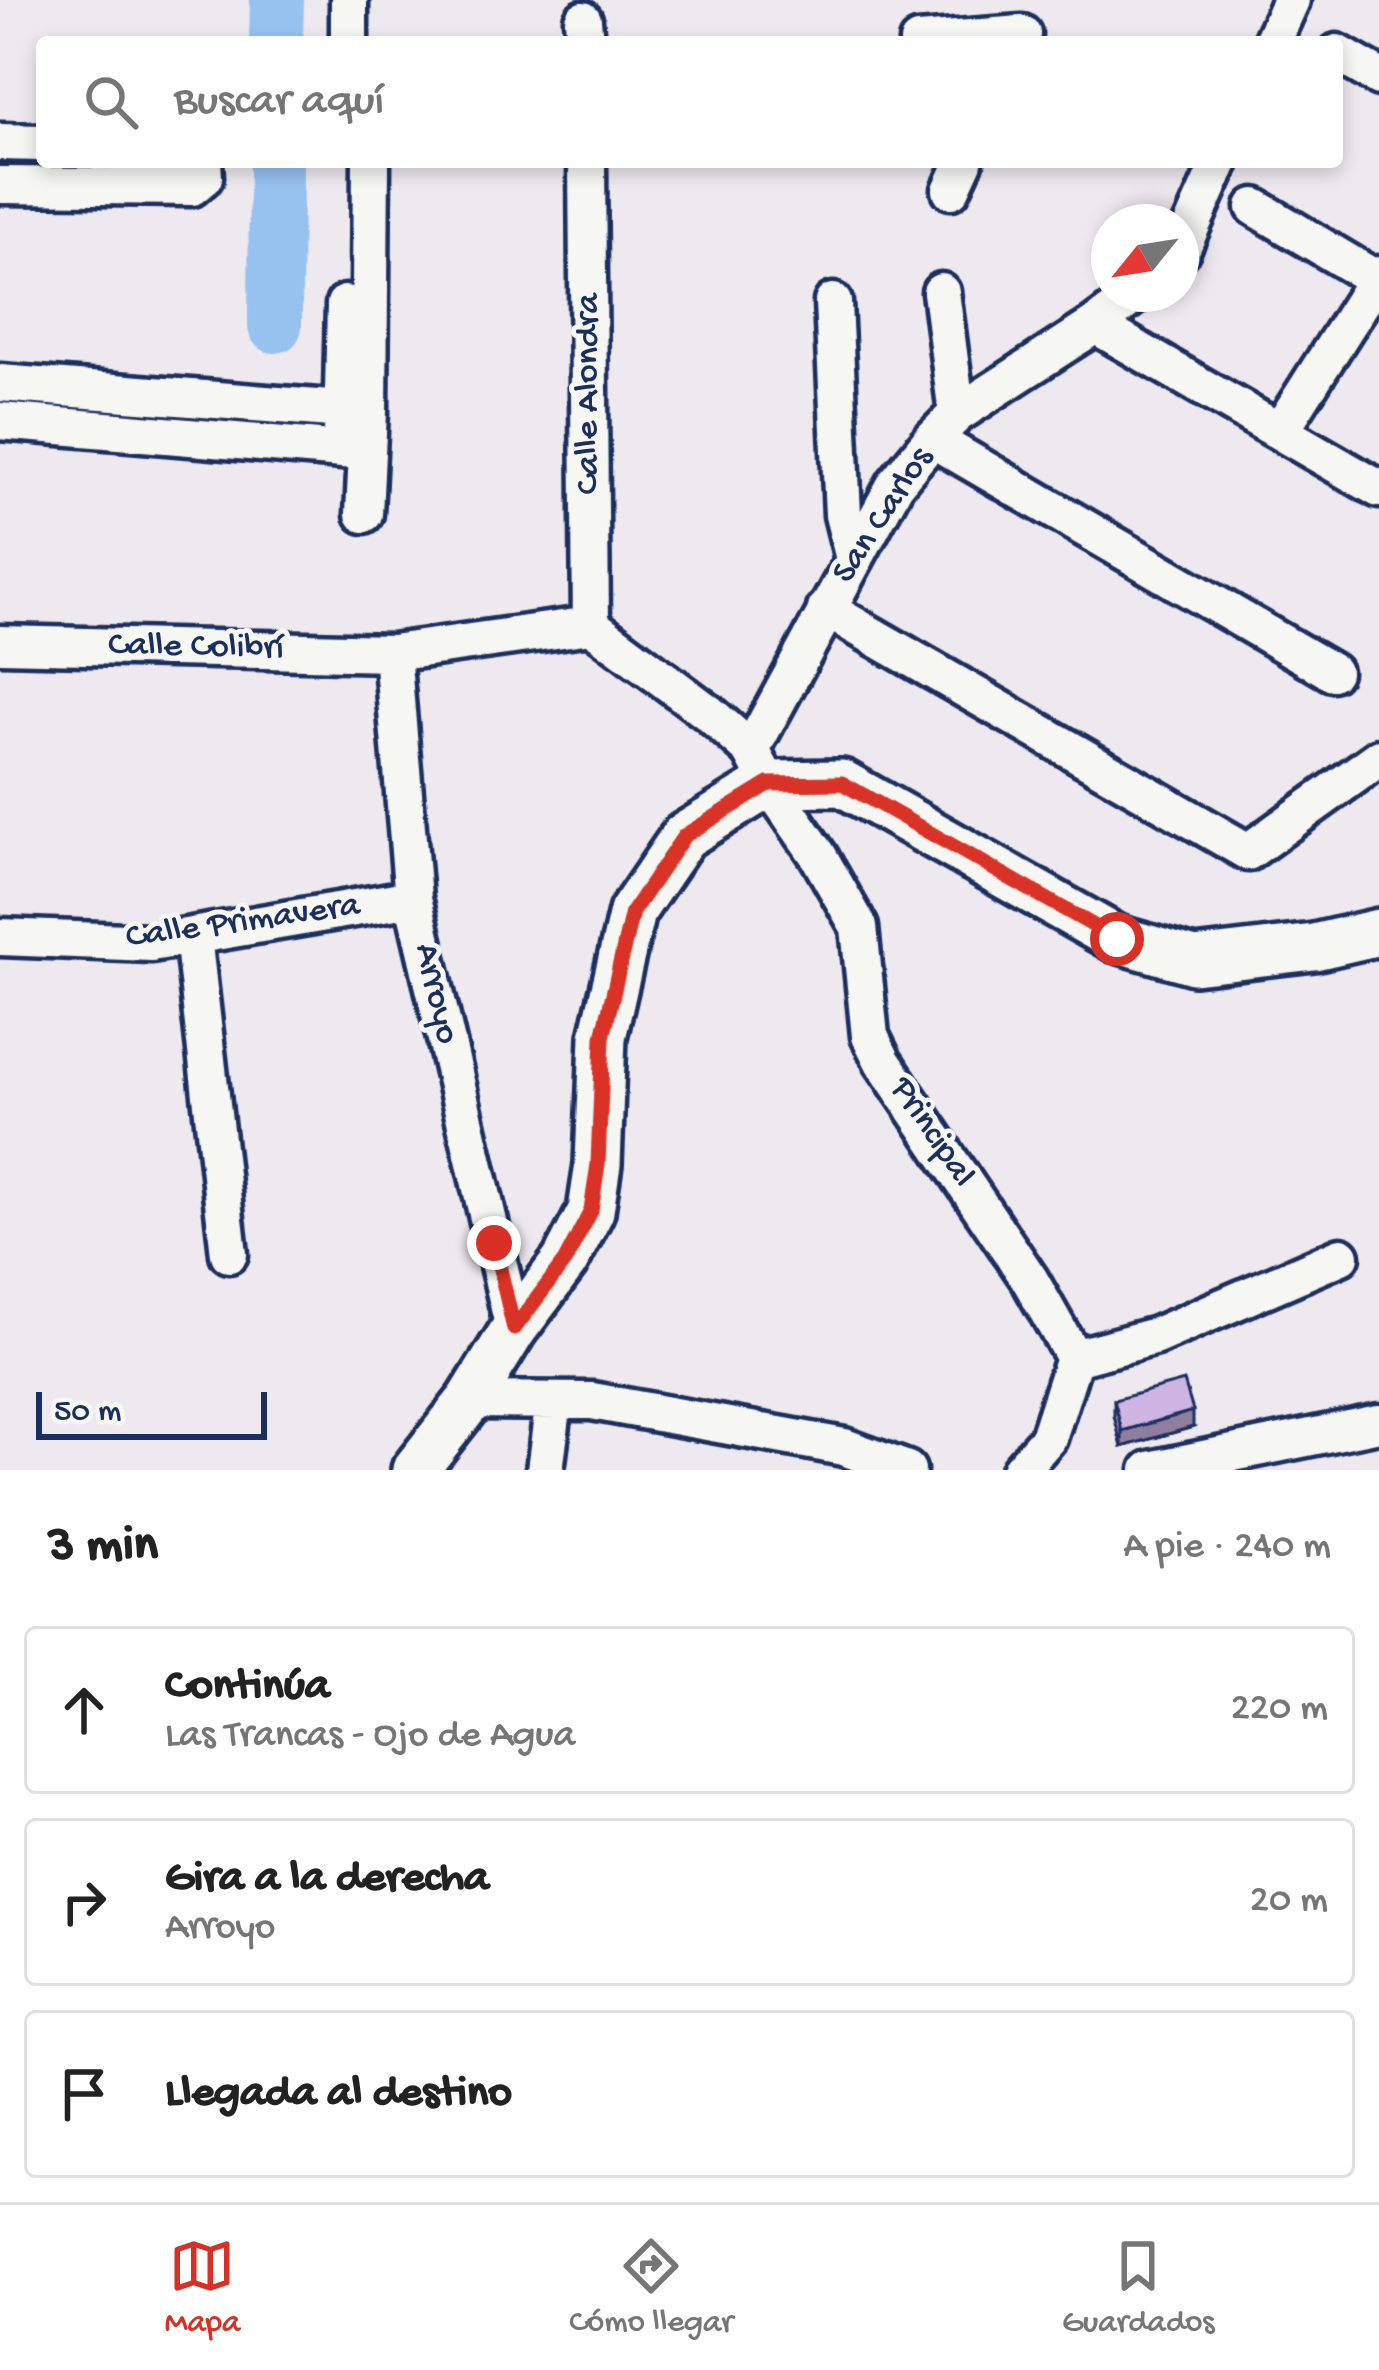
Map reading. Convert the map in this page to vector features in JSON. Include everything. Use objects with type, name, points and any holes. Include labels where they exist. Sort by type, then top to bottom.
[{"type":"street","points":[[349,0],[349,36]]},
{"type":"street","points":[[373,0],[373,36]]},
{"type":"street","points":[[1275,36],[1291,0]]},
{"type":"street","points":[[956,36],[1025,25]]},
{"type":"street","points":[[1343,56],[1379,77]]},
{"type":"street","points":[[0,142],[36,143]]},
{"type":"street","points":[[0,185],[192,188],[204,177],[203,168]]},
{"type":"street","points":[[347,168],[356,411]]},
{"type":"street","points":[[364,514],[354,451],[371,168]]},
{"type":"street","name":"Calle Alondra","points":[[587,168],[591,626]]},
{"type":"street","points":[[1199,209],[1217,168]]},
{"type":"street","points":[[1255,208],[1378,279],[1280,431]]},
{"type":"street","points":[[941,292],[945,427],[1332,672]]},
{"type":"street","points":[[833,302],[843,515],[854,559]]},
{"type":"street","name":"San Carlos","points":[[760,767],[826,609],[896,483],[945,427],[1112,312]]},
{"type":"street","points":[[1095,325],[1379,489]]},
{"type":"street","points":[[0,383],[356,411]]},
{"type":"street","points":[[0,421],[354,451]]},
{"type":"street","points":[[826,609],[1248,851],[1379,758]]},
{"type":"street","name":"Calle Colibrí","points":[[0,644],[392,653],[591,626]]},
{"type":"street","name":"Principal","points":[[591,626],[710,714],[760,767],[859,927],[871,1036],[883,1061],[1030,1280],[1074,1358]]},
{"type":"street","name":"Arroyo","points":[[392,653],[413,898],[514,1329]]},
{"type":"street","points":[[415,1470],[470,1400],[514,1329],[565,1261],[591,1211],[598,1164],[603,1037],[632,912],[684,836],[760,767],[842,783],[1117,939],[1194,961],[1314,946],[1379,932]]},
{"type":"street","name":"Calle Primavera","points":[[0,937],[151,944],[413,898]]},
{"type":"street","points":[[193,936],[229,1254]]},
{"type":"street","points":[[1020,1470],[1048,1454],[1074,1358],[1156,1336],[1341,1256]]},
{"type":"street","points":[[470,1400],[592,1401],[844,1448],[907,1470]]},
{"type":"street","points":[[545,1470],[554,1401]]},
{"type":"street","points":[[1150,1470],[1379,1423]]},
{"type":"building","points":[[1184,1381],[1193,1411],[1122,1431],[1114,1400]]},
{"type":"waterway","points":[[276,36],[277,0]]},
{"type":"waterway","points":[[275,326],[276,168]]},
{"type":"route","points":[[494,1243],[514,1329],[565,1261],[591,1211],[598,1164],[603,1037],[632,912],[684,836],[769,784],[842,783],[1117,939]]}]
